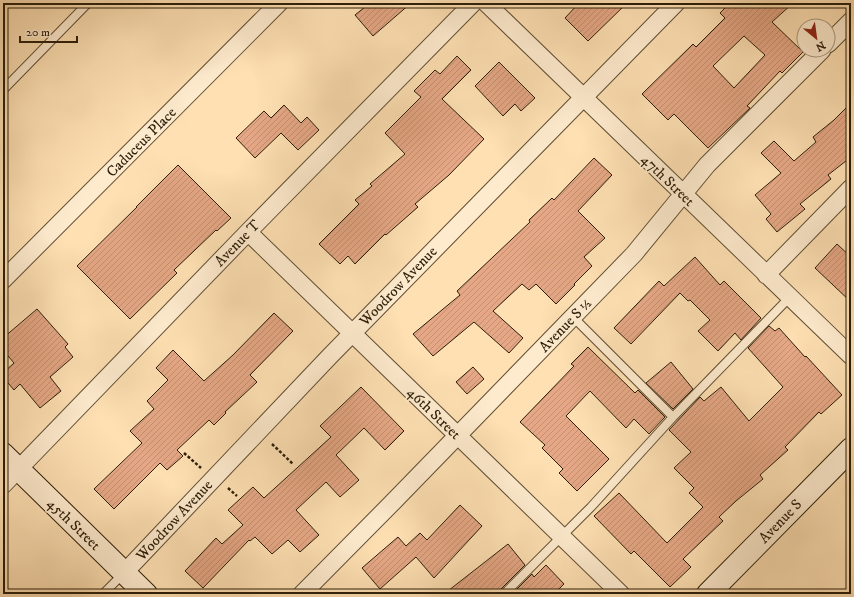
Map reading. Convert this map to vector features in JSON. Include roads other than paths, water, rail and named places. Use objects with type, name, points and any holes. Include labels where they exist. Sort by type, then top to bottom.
[{"type":"main road","name":"Avenue S","points":[[708,594],[851,449]]},
{"type":"main road","name":"45th Street","points":[[11,462],[146,594]]},
{"type":"street","name":"Caduceus Place","points":[[3,280],[279,3]]},
{"type":"street","name":"Avenue T","points":[[3,485],[11,462],[248,232],[473,3]]},
{"type":"street","name":"47th Street","points":[[486,3],[851,356]]},
{"type":"street","name":"Woodrow Avenue","points":[[124,573],[352,333],[676,3]]},
{"type":"street","points":[[836,36],[851,21]]},
{"type":"street","name":"Avenue S ½","points":[[302,594],[394,502],[634,254],[706,165],[814,58]]},
{"type":"street","points":[[766,275],[851,188]]},
{"type":"street","name":"46th Street","points":[[248,232],[621,594]]},
{"type":"lane","points":[[3,90],[88,3]]},
{"type":"lane","points":[[504,594],[591,507],[673,417],[790,297]]},
{"type":"lane","points":[[572,317],[673,417]]},
{"type":"lane","points":[[104,594],[124,573]]}]
